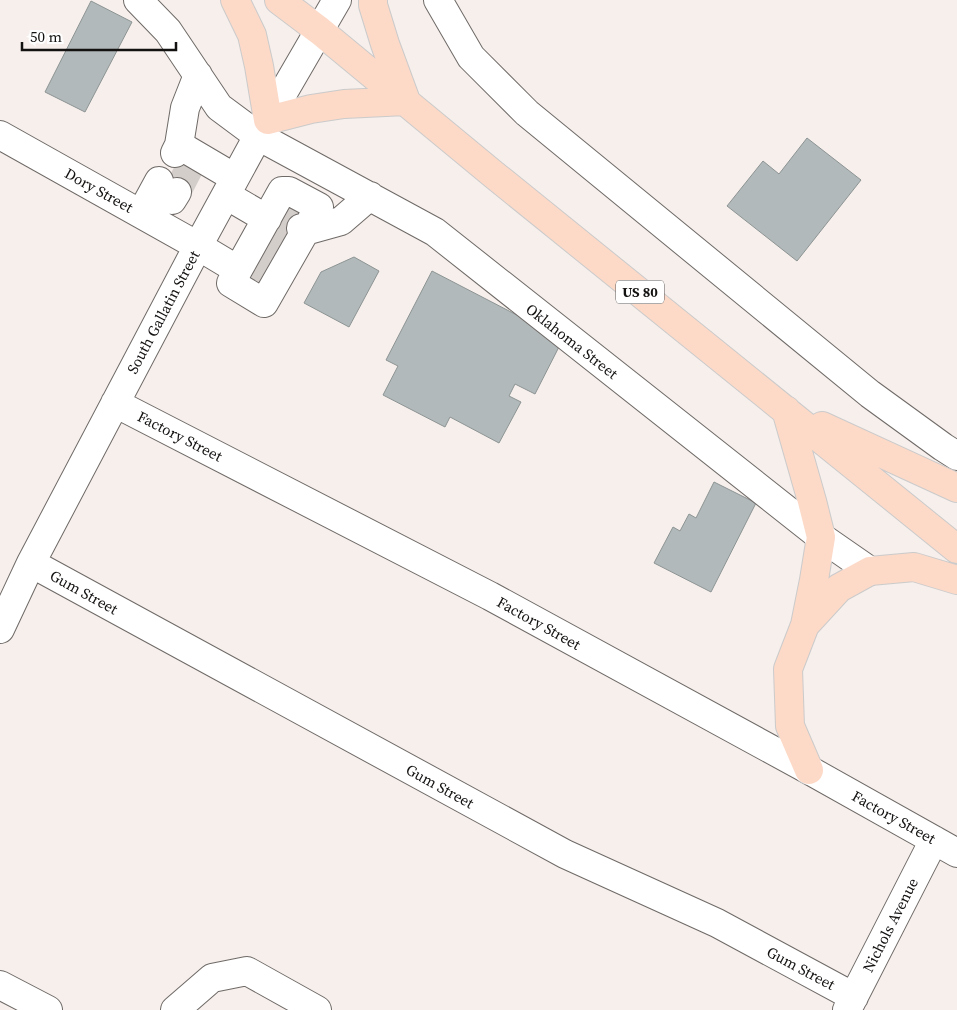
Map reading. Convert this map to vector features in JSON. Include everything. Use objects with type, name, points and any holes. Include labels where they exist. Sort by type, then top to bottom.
[{"type":"main road","points":[[235,0],[252,35],[259,66],[263,128],[311,109],[344,104],[406,101],[385,44],[373,0]]},
{"type":"main road","name":"US 80","points":[[279,0],[320,31],[957,549]]},
{"type":"main road","points":[[786,410],[957,488]]},
{"type":"main road","points":[[786,410],[821,537],[805,625],[788,669],[790,726],[809,770]]},
{"type":"main road","points":[[805,625],[839,588],[870,572],[914,567],[957,580]]},
{"type":"street","name":"Oklahoma Street","points":[[138,0],[168,31],[219,107],[263,128],[370,196],[434,232],[821,537],[870,572]]},
{"type":"street","name":"South Gallatin Street","points":[[0,629],[115,403],[198,246],[337,0]]},
{"type":"street","points":[[438,0],[471,57],[527,113],[870,394],[957,456]]},
{"type":"street","points":[[198,76],[185,108],[186,154],[230,187],[267,225]]},
{"type":"street","name":"Dory Street","points":[[0,134],[198,246],[256,270]]},
{"type":"street","points":[[141,214],[163,188]]},
{"type":"street","points":[[282,191],[289,191],[319,207],[289,254],[256,270],[267,225],[282,191]]},
{"type":"street","points":[[303,230],[341,221],[370,196]]},
{"type":"street","name":"Factory Street","points":[[115,403],[490,596],[957,853]]},
{"type":"street","name":"Gum Street","points":[[32,564],[565,854],[717,923],[850,1003]]},
{"type":"street","name":"Nichols Avenue","points":[[850,1003],[934,840]]},
{"type":"street","points":[[175,1010],[212,978],[247,972],[317,1010]]},
{"type":"street","points":[[0,985],[48,1010]]},
{"type":"building","points":[[91,1],[132,22],[85,112],[45,92]]},
{"type":"building","points":[[807,138],[861,180],[797,261],[727,206],[763,161],[779,174]]},
{"type":"building","points":[[354,257],[379,271],[349,327],[304,303],[321,272]]},
{"type":"building","points":[[432,271],[563,339],[535,394],[515,384],[509,396],[521,402],[499,443],[450,417],[445,427],[383,395],[398,366],[386,360]]},
{"type":"building","points":[[714,482],[756,503],[711,592],[654,563],[673,527],[680,531],[689,514],[696,518]]},
{"type":"tunnel","points":[[177,192],[192,163]]},
{"type":"tunnel","points":[[277,216],[301,228]]},
{"type":"tunnel","points":[[263,239],[287,253]]},
{"type":"tunnel","points":[[249,263],[272,277]]}]
